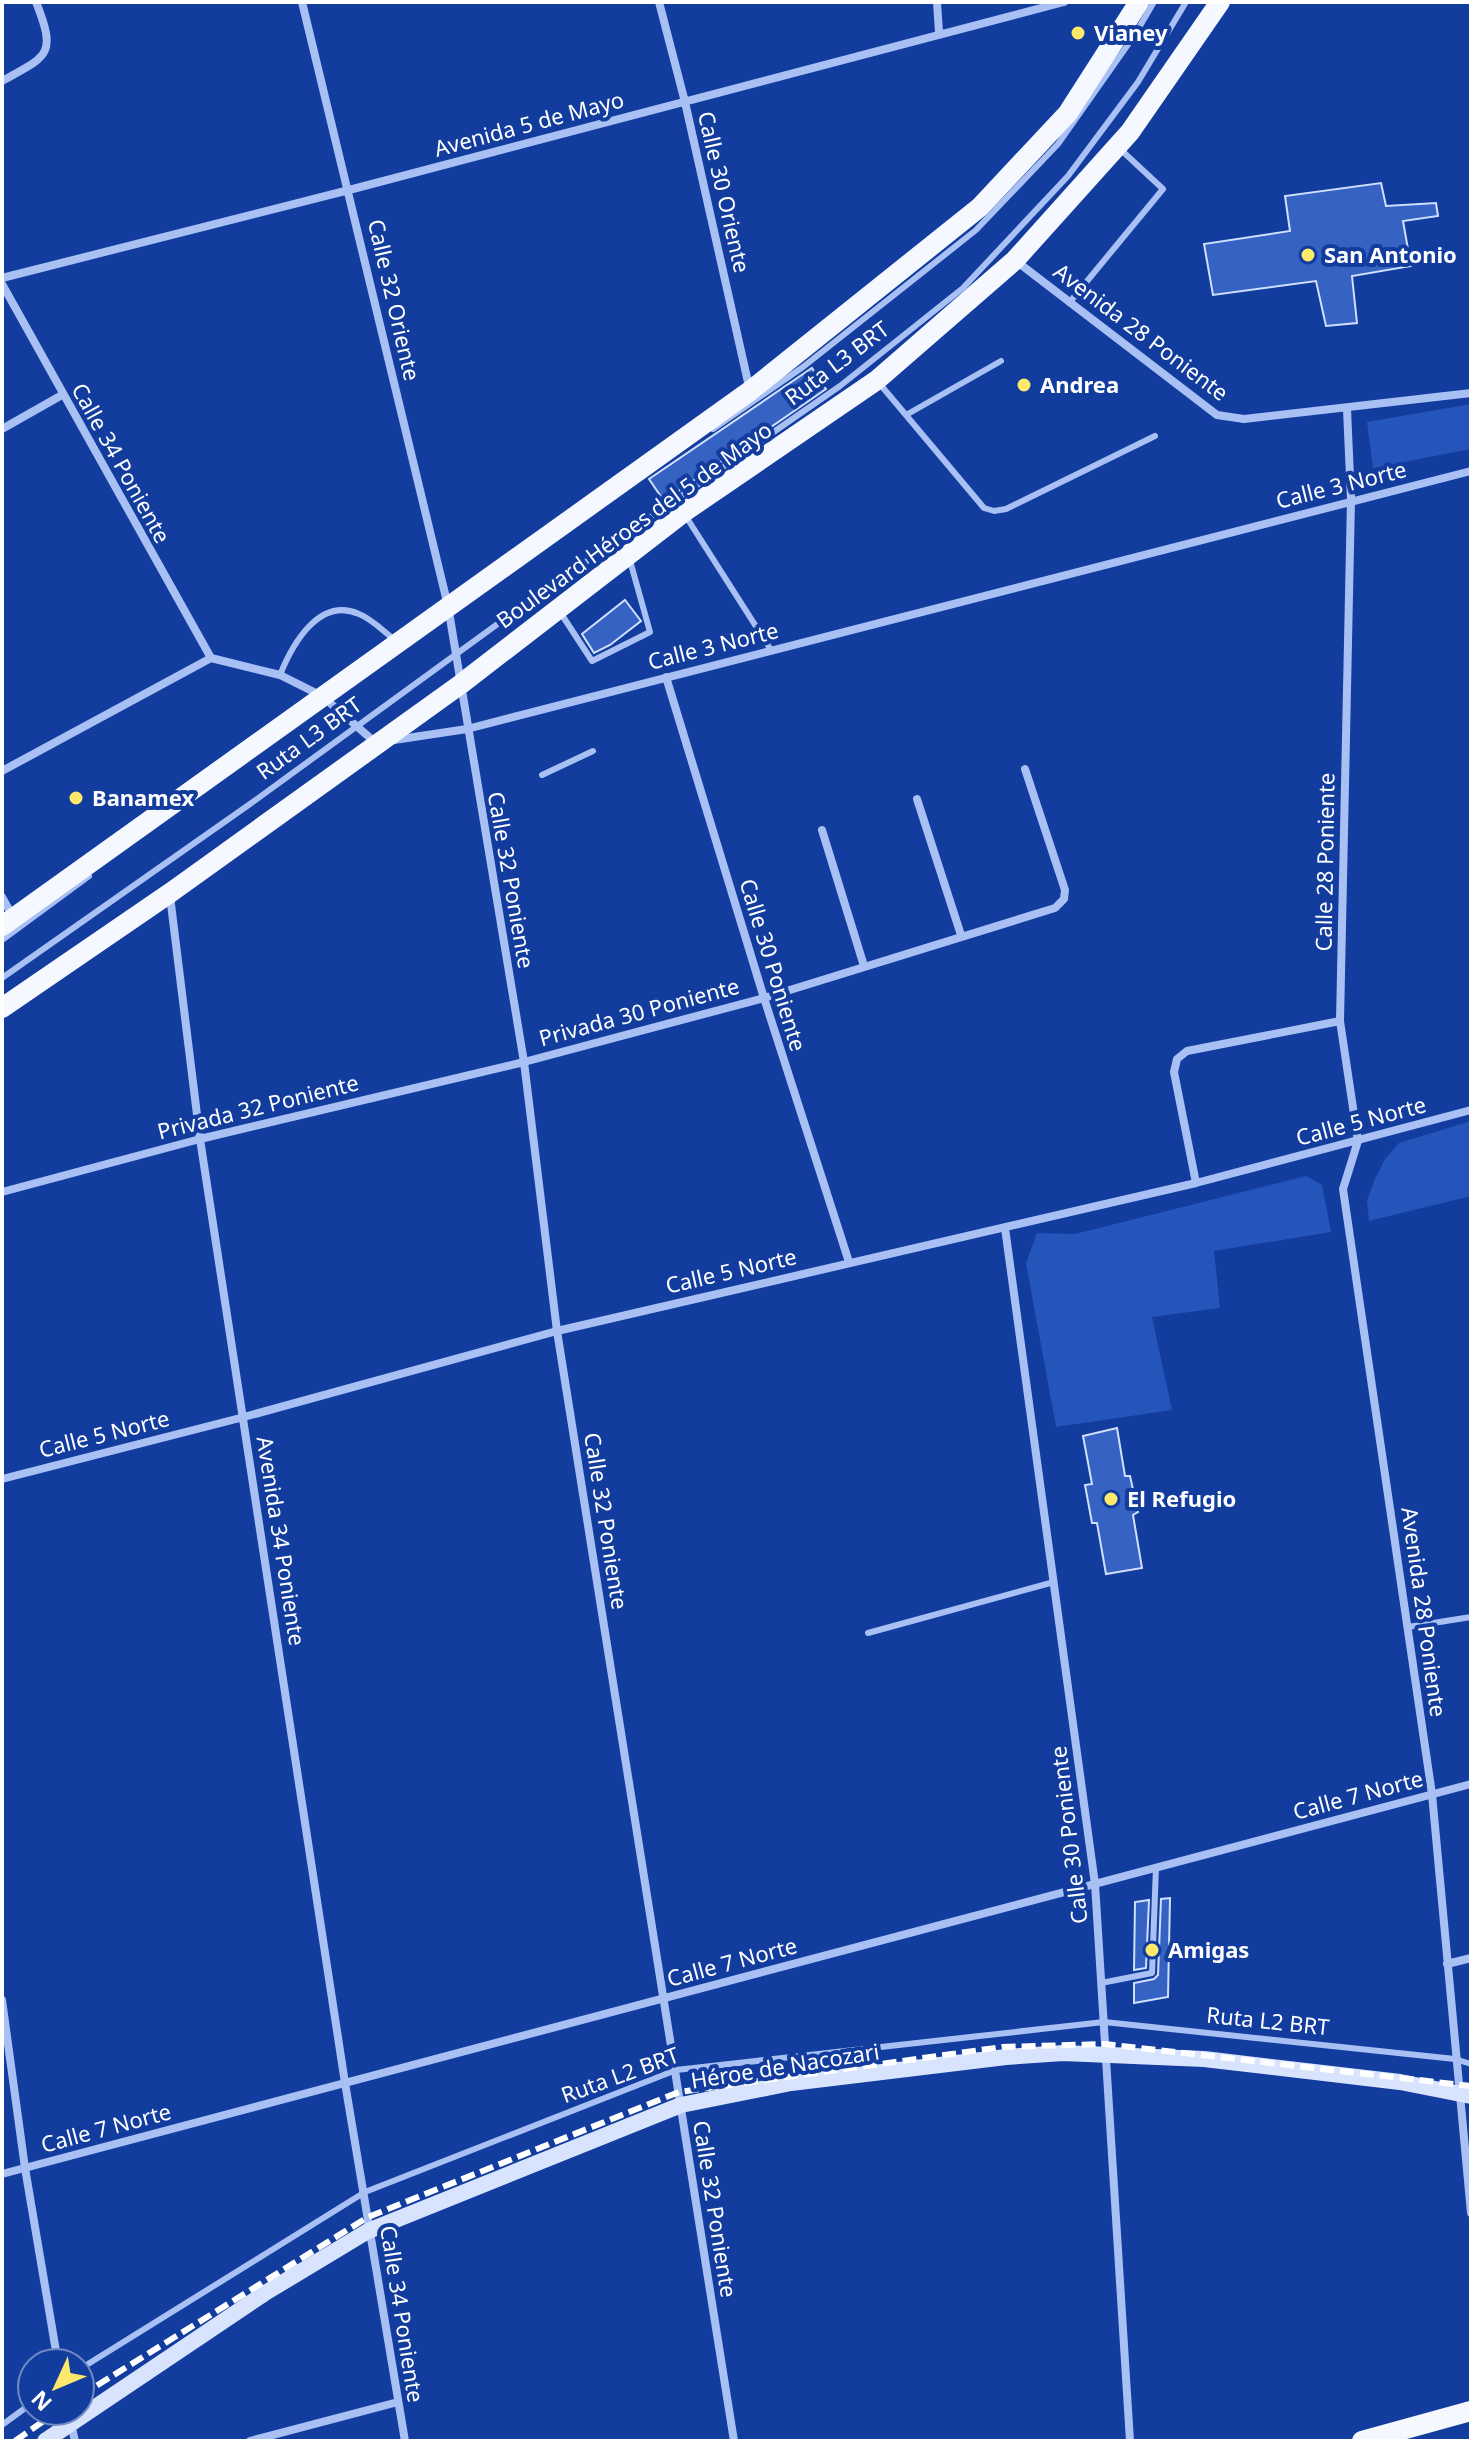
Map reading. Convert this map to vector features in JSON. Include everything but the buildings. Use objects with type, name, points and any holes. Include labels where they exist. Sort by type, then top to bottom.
[{"type":"main road","name":"Boulevard Héroes del 5 de Mayo","points":[[8,922],[325,698],[398,642],[449,611],[750,391],[980,207],[1068,113],[1139,2]]},
{"type":"main road","name":"Boulevard Héroes del 5 de Mayo","points":[[2,1008],[170,893],[461,684],[684,512],[877,380],[1015,260],[1130,132],[1220,2]]},
{"type":"main road","points":[[1362,2441],[1471,2411]]},
{"type":"street","points":[[2,81],[40,61],[47,47],[47,30],[36,2]]},
{"type":"street","name":"Calle 32 Oriente","points":[[302,2],[449,611]]},
{"type":"street","name":"Calle 30 Oriente","points":[[659,2],[685,102],[750,391]]},
{"type":"street","points":[[937,2],[939,33]]},
{"type":"street","name":"Avenida 5 de Mayo","points":[[2,281],[1064,2]]},
{"type":"street","name":"Avenida 28 Poniente","points":[[1015,260],[1217,415],[1244,419],[1347,409]]},
{"type":"street","name":"Calle 34 Poniente","points":[[2,281],[62,395],[211,658]]},
{"type":"street","points":[[1347,409],[1471,393]]},
{"type":"street","points":[[2,429],[62,395]]},
{"type":"street","name":"Calle 28 Poniente","points":[[1340,1021],[1351,500],[1347,409]]},
{"type":"street","name":"Calle 3 Norte","points":[[376,743],[467,729],[1471,471]]},
{"type":"street","name":"Calle 32 Poniente","points":[[449,611],[524,1062],[557,1331],[734,2441]]},
{"type":"street","points":[[2,771],[211,658],[280,675],[325,698],[376,743]]},
{"type":"street","name":"Calle 30 Poniente","points":[[666,677],[849,1262]]},
{"type":"street","name":"Privada 30 Poniente","points":[[524,1062],[764,998],[1055,908],[1064,899],[1065,890],[1025,769]]},
{"type":"street","points":[[917,799],[961,935]]},
{"type":"street","points":[[822,830],[864,966]]},
{"type":"street","name":"Avenida 34 Poniente","points":[[170,893],[200,1139],[345,2083],[365,2192]]},
{"type":"street","points":[[2,897],[8,922]]},
{"type":"street","points":[[1196,1183],[1174,1072],[1177,1059],[1187,1051],[1340,1021]]},
{"type":"street","name":"Avenida 28 Poniente","points":[[1340,1021],[1358,1141],[1343,1189],[1432,1794],[1455,2059],[1465,2094],[1471,2213]]},
{"type":"street","name":"Privada 32 Poniente","points":[[2,1192],[200,1139],[524,1062]]},
{"type":"street","name":"Calle 5 Norte","points":[[2,1479],[244,1417],[557,1331],[1196,1183],[1471,1110]]},
{"type":"street","name":"Calle 30 Poniente","points":[[1005,1228],[1095,1884],[1130,2441]]},
{"type":"street","name":"Calle 7 Norte","points":[[2,2174],[1471,1784]]},
{"type":"street","points":[[1447,1964],[1471,1958]]},
{"type":"street","points":[[2,2000],[25,2168],[55,2347]]},
{"type":"street","name":"Héroe de Nacozari","points":[[96,2400],[368,2231],[681,2105],[791,2083],[1063,2053],[1220,2061],[1400,2082],[1465,2094]]},
{"type":"street","name":"Calle 34 Poniente","points":[[365,2192],[368,2231],[405,2441]]},
{"type":"street","points":[[250,2441],[398,2402]]},
{"type":"lane","name":"Ruta L3 BRT","points":[[701,438],[803,367],[976,230],[1058,144],[1134,36],[1154,2]]},
{"type":"lane","name":"Ruta L3 BRT","points":[[2,978],[250,804],[528,602],[840,386],[963,288],[1068,176],[1138,82],[1186,2]]},
{"type":"lane","points":[[1069,303],[1163,189],[1117,146]]},
{"type":"lane","points":[[906,415],[1001,361]]},
{"type":"lane","points":[[877,380],[984,508],[994,511],[1006,509],[1155,436]]},
{"type":"lane","name":"Ruta L3 BRT","points":[[141,838],[325,698],[649,474]]},
{"type":"lane","points":[[684,512],[771,650]]},
{"type":"lane","points":[[558,609],[592,661],[650,632],[628,555]]},
{"type":"lane","points":[[280,675],[288,655],[303,633],[319,618],[336,609],[359,614],[398,642]]},
{"type":"lane","points":[[542,775],[593,751]]},
{"type":"lane","points":[[2,940],[90,875]]},
{"type":"lane","points":[[868,1633],[1054,1582]]},
{"type":"lane","points":[[1408,1627],[1471,1617]]},
{"type":"lane","points":[[1101,1983],[1152,1973],[1156,1867]]},
{"type":"lane","name":"Ruta L2 BRT","points":[[96,2359],[365,2192],[676,2070],[1104,2022],[1455,2059],[1471,2064]]},
{"type":"shaded area","points":[[1471,404],[1471,449],[1373,468],[1367,422]]},
{"type":"shaded area","points":[[1471,1121],[1471,1196],[1369,1221],[1367,1201],[1374,1181],[1385,1159],[1399,1143]]},
{"type":"shaded area","points":[[1306,1176],[1322,1185],[1331,1232],[1214,1251],[1220,1308],[1152,1317],[1172,1410],[1056,1427],[1026,1263],[1037,1233],[1075,1234]]},
{"type":"railway","points":[[96,2386],[368,2217],[679,2092],[1002,2047],[1105,2044],[1471,2086]]},
{"type":"railway","points":[[15,2441],[35,2427]]},
{"type":"place","name":"Vianey","points":[[1078,33]]},
{"type":"place","name":"San Antonio","points":[[1308,255]]},
{"type":"place","name":"Andrea","points":[[1024,385]]},
{"type":"place","name":"Banamex","points":[[76,798]]},
{"type":"place","name":"El Refugio","points":[[1111,1499]]},
{"type":"place","name":"Amigas","points":[[1152,1950]]}]
